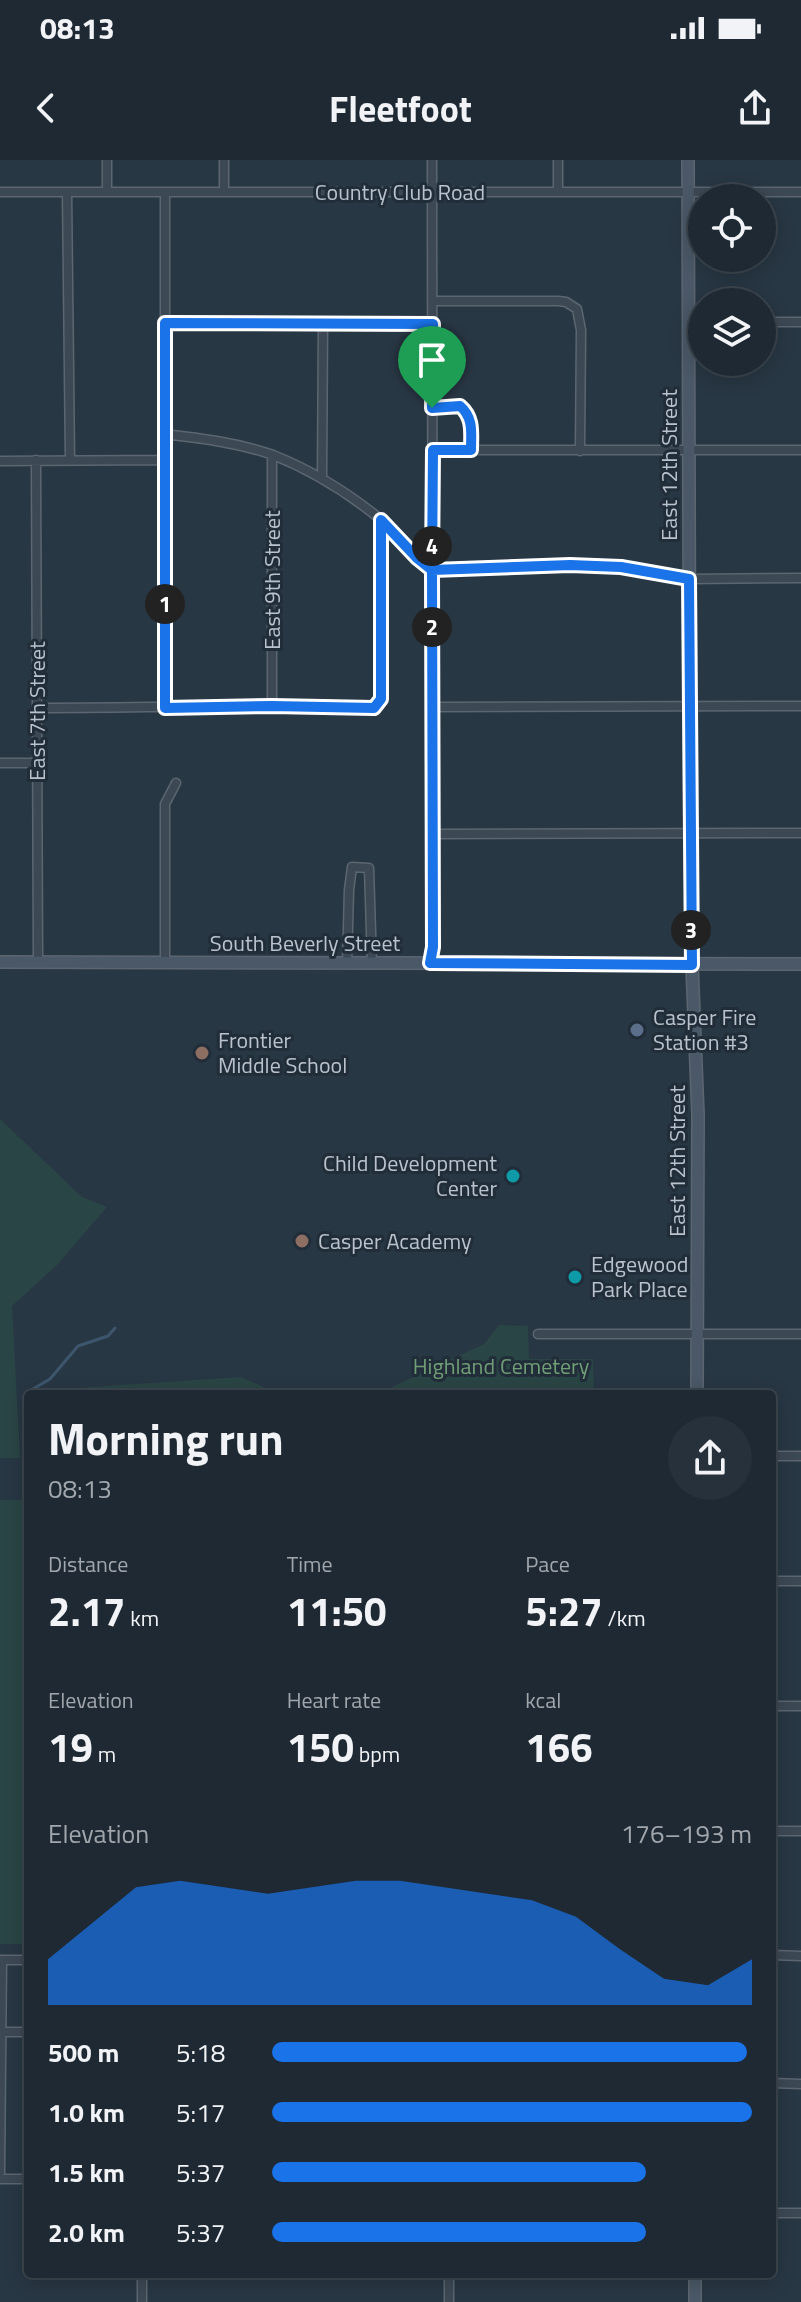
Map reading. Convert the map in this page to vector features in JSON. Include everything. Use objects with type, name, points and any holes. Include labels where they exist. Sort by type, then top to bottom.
[{"type":"street","points":[[107,160],[107,192]]},
{"type":"street","points":[[224,160],[224,192]]},
{"type":"street","points":[[430,963],[433,947],[432,160]]},
{"type":"street","points":[[558,160],[558,192]]},
{"type":"street","name":"East 12th Street","points":[[688,160],[689,184]]},
{"type":"street","name":"Country Club Road","points":[[0,192],[688,192]]},
{"type":"street","points":[[67,192],[70,460]]},
{"type":"street","points":[[165,192],[165,708]]},
{"type":"street","name":"Country Club Road","points":[[776,192],[801,192]]},
{"type":"street","points":[[433,301],[558,301],[577,309],[581,330],[580,451]]},
{"type":"street","points":[[776,322],[801,322]]},
{"type":"street","points":[[165,323],[433,324]]},
{"type":"street","points":[[322,479],[323,323]]},
{"type":"street","name":"East 12th Street","points":[[689,376],[690,833],[698,1095],[697,1390]]},
{"type":"street","points":[[432,408],[460,406],[468,413],[471,450]]},
{"type":"street","points":[[164,434],[207,439],[272,455],[322,479],[381,520],[432,570],[570,565],[621,567],[689,579],[801,578]]},
{"type":"street","points":[[433,450],[801,450]]},
{"type":"street","name":"East 9th Street","points":[[272,455],[272,706]]},
{"type":"street","name":"East 7th Street","points":[[36,460],[38,963]]},
{"type":"street","points":[[0,461],[165,460]]},
{"type":"street","points":[[37,708],[374,708],[381,699],[381,520]]},
{"type":"street","points":[[433,707],[801,706]]},
{"type":"street","points":[[0,763],[37,763]]},
{"type":"street","points":[[165,963],[165,804],[176,783]]},
{"type":"street","points":[[433,834],[801,833]]},
{"type":"street","points":[[347,964],[352,867],[369,868],[372,964]]},
{"type":"street","name":"South Beverly Street","points":[[0,962],[801,964]]},
{"type":"street","points":[[538,1334],[801,1334]]},
{"type":"street","points":[[776,1456],[801,1456]]},
{"type":"street","points":[[776,1581],[801,1581]]},
{"type":"street","points":[[776,1706],[801,1706]]},
{"type":"street","points":[[776,1831],[801,1831]]},
{"type":"street","points":[[776,1955],[801,1956]]},
{"type":"street","points":[[24,1960],[1,1960],[0,2176],[24,2179]]},
{"type":"street","points":[[1,2032],[24,2032]]},
{"type":"street","points":[[776,2083],[801,2084]]},
{"type":"street","points":[[776,2213],[801,2213]]},
{"type":"street","points":[[142,2278],[142,2302]]},
{"type":"street","points":[[449,2278],[449,2302]]},
{"type":"street","points":[[695,2278],[695,2302]]},
{"type":"green space","points":[[0,1119],[82,1197],[107,1207],[57,1265],[12,1306],[20,1458],[0,1458]]},
{"type":"green space","name":"Highland Cemetery","points":[[499,1325],[528,1326],[529,1359],[593,1359],[594,1390],[386,1390],[484,1344]]},
{"type":"green space","points":[[241,1377],[270,1390],[66,1390]]},
{"type":"green space","points":[[0,1500],[24,1500],[24,1944],[0,1944]]},
{"type":"waterway","points":[[32,1390],[50,1379],[78,1346],[108,1336],[115,1328]]},
{"type":"place","name":"Casper Fire Station #3","points":[[637,1030]]},
{"type":"place","name":"Frontier Middle School","points":[[202,1053]]},
{"type":"place","name":"Child Development Center","points":[[513,1176]]},
{"type":"place","name":"Casper Academy","points":[[302,1241]]},
{"type":"place","name":"Edgewood Park Place","points":[[575,1277]]},
{"type":"route","points":[[432,408],[433,324],[165,323],[165,708],[374,708],[381,699],[381,520],[432,570],[433,947],[430,963],[692,965],[689,579],[621,567],[570,565],[432,570],[433,450],[471,450],[468,413],[460,406],[432,408]]}]
